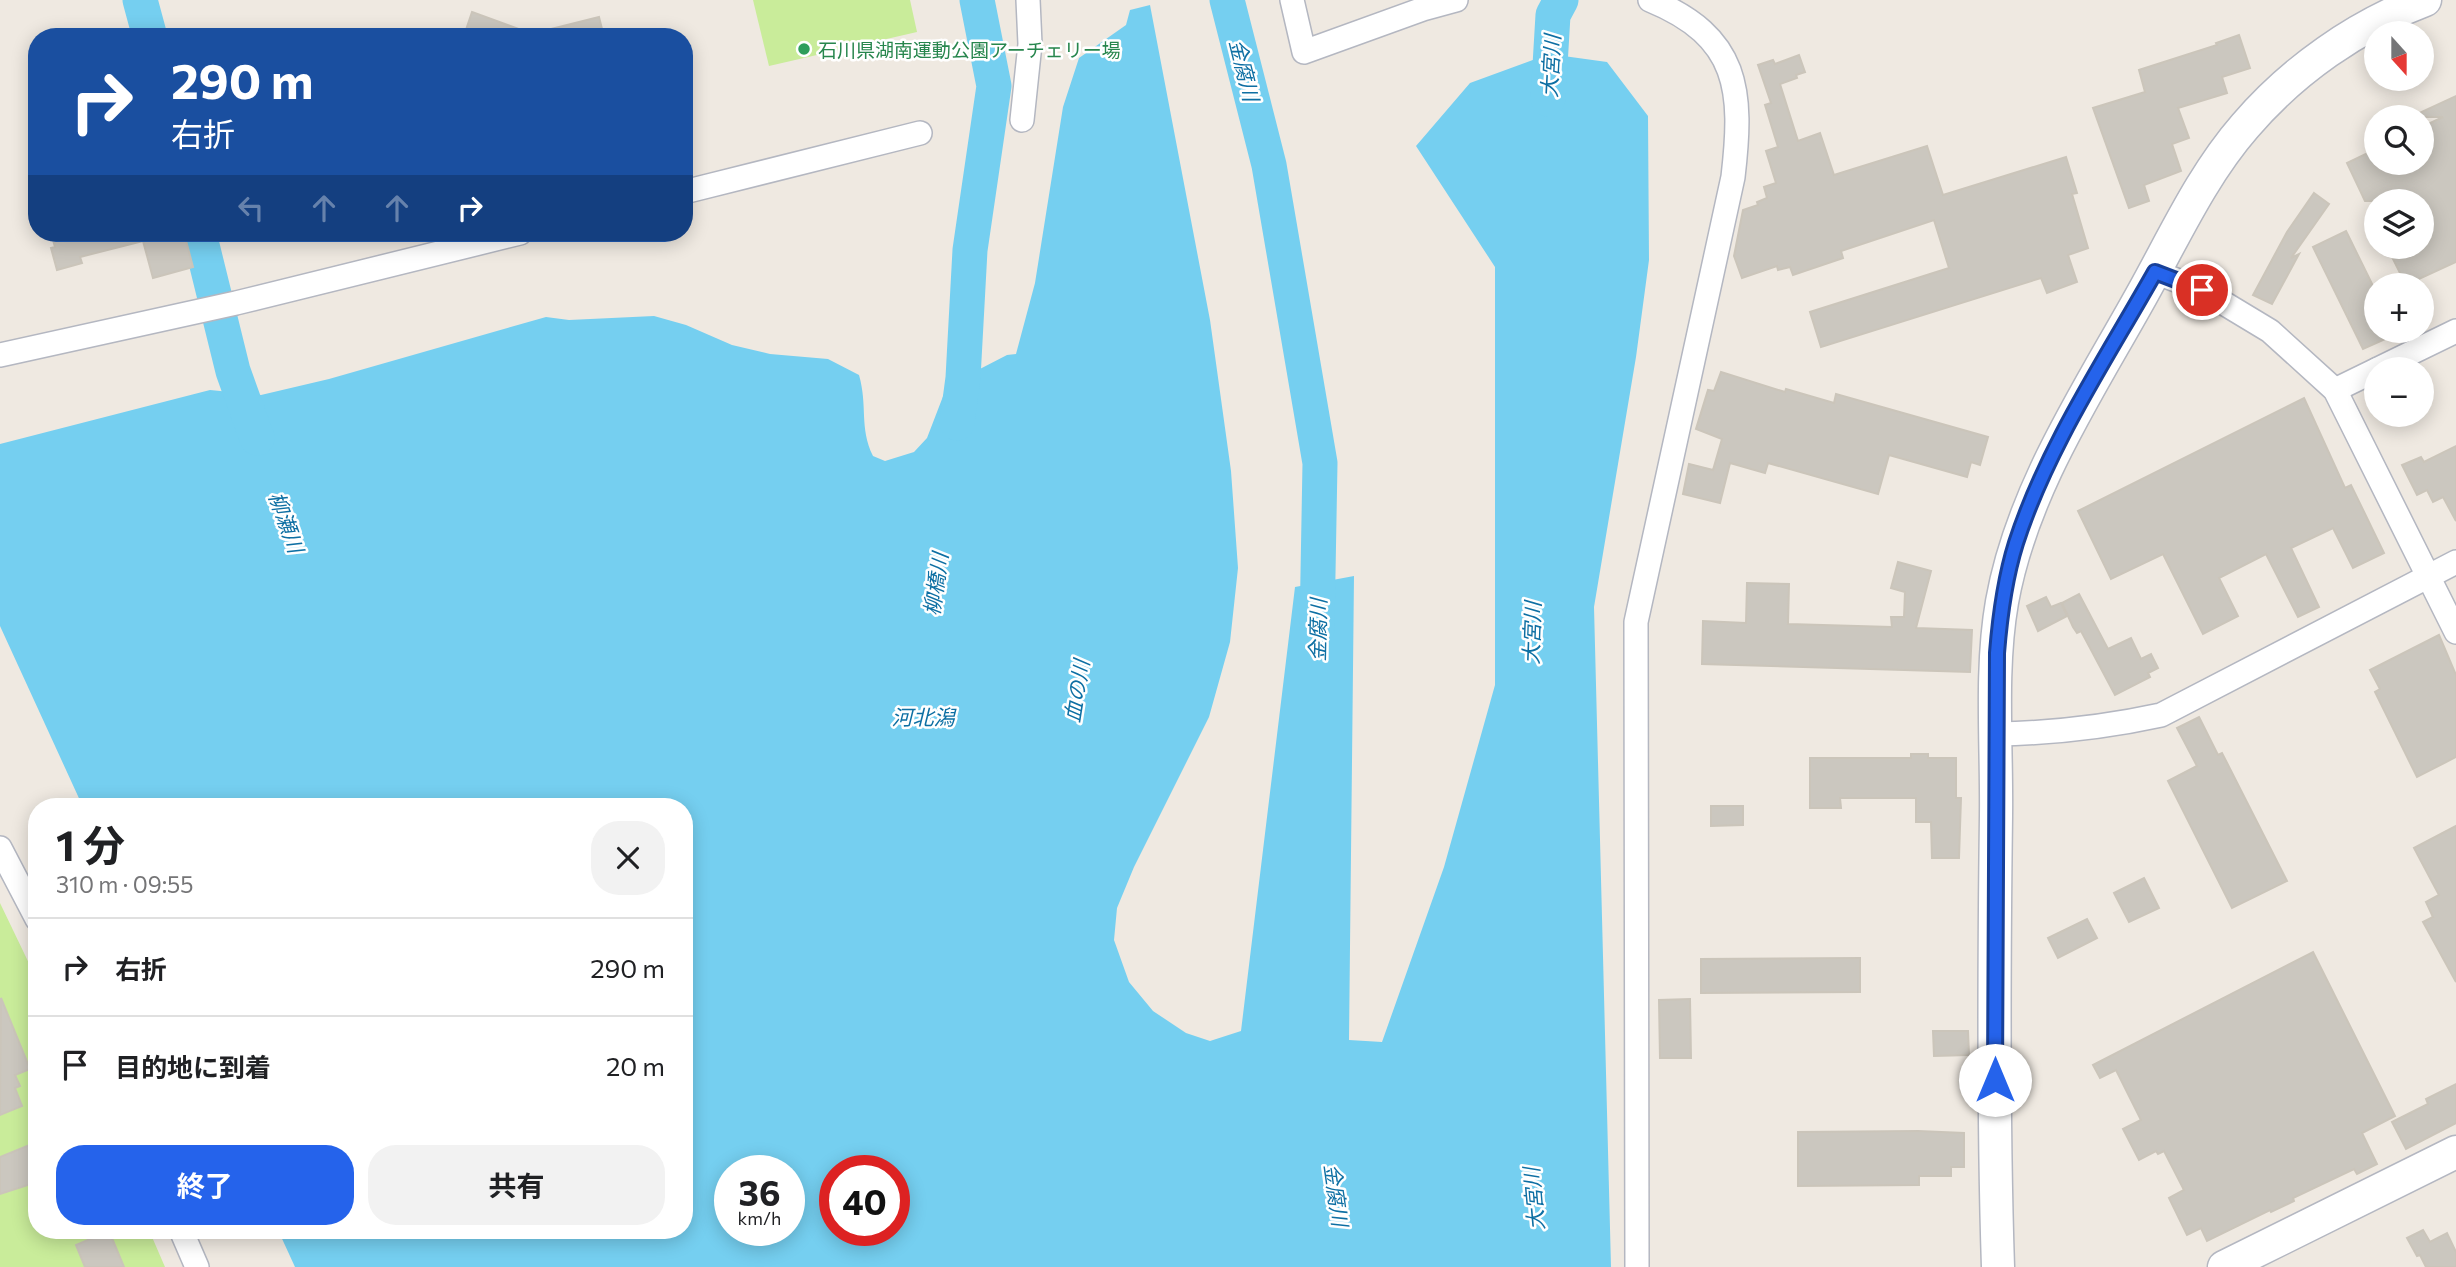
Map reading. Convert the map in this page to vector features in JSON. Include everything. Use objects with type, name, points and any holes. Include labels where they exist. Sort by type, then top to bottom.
[{"type":"street","points":[[1022,120],[1030,44],[1028,0]]},
{"type":"street","points":[[1292,0],[1304,52],[1423,9],[1457,0]]},
{"type":"street","points":[[1637,1267],[1636,622],[1733,177],[1738,127],[1733,76],[1710,38],[1674,10],[1650,0]]},
{"type":"street","points":[[1998,1267],[1994,950],[1998,640],[2002,602],[2017,542],[2044,475],[2216,164],[2245,125],[2321,56],[2369,25],[2425,0]]},
{"type":"street","points":[[693,190],[920,134]]},
{"type":"street","points":[[0,355],[236,303],[483,242]]},
{"type":"street","points":[[2155,272],[2202,290],[2270,331],[2335,390],[2456,632]]},
{"type":"street","points":[[2403,357],[2456,331]]},
{"type":"street","points":[[2335,390],[2364,376]]},
{"type":"street","points":[[1997,734],[2052,733],[2161,715],[2456,562]]},
{"type":"street","points":[[0,848],[28,902]]},
{"type":"street","points":[[2224,1267],[2456,1152]]},
{"type":"street","points":[[185,1239],[197,1267]]},
{"type":"green space","name":"石川県湖南運動公園アーチェリー場","points":[[753,0],[910,0],[917,32],[769,66]]},
{"type":"green space","points":[[0,903],[28,961],[28,1239],[153,1239],[165,1267],[0,1267]]},
{"type":"water","name":"河北潟","points":[[1150,5],[1210,320],[1231,471],[1238,568],[1230,642],[1209,717],[1134,867],[1117,908],[1114,940],[1129,982],[1153,1011],[1186,1033],[1210,1041],[1241,1031],[1295,587],[1354,576],[1349,1040],[1382,1042],[1444,867],[1495,685],[1495,267],[1416,146],[1470,83],[1549,54],[1607,62],[1648,116],[1649,260],[1636,357],[1594,607],[1611,1267],[295,1267],[282,1239],[693,1239],[693,798],[79,798],[0,626],[0,444],[210,390],[261,395],[329,379],[546,317],[569,320],[654,316],[686,325],[732,345],[770,354],[828,359],[859,375],[866,436],[873,456],[885,461],[914,452],[927,438],[947,386],[1007,355],[1016,354],[1035,283],[1063,107],[1079,58],[1126,25],[1130,10]]},
{"type":"building","points":[[472,12],[516,28],[467,28]]},
{"type":"building","points":[[599,17],[602,28],[555,28]]},
{"type":"building","points":[[2239,35],[2250,68],[2222,77],[2227,93],[2178,108],[2189,138],[2172,144],[2181,171],[2144,185],[2149,201],[2129,208],[2093,108],[2145,92],[2139,70],[2217,45],[2216,43]]},
{"type":"building","points":[[1799,55],[1805,72],[1780,84],[1798,141],[1820,133],[1834,175],[1927,146],[1943,195],[2066,157],[2077,193],[2072,194],[2088,248],[2068,255],[2077,282],[2047,293],[2041,278],[1821,347],[1810,312],[1949,268],[1934,220],[1841,251],[1843,258],[1793,275],[1790,267],[1778,270],[1777,266],[1742,278],[1734,256],[1743,210],[1758,205],[1757,202],[1767,198],[1764,187],[1776,183],[1766,151],[1778,147],[1765,105],[1771,103],[1758,65],[1773,60],[1775,64]]},
{"type":"building","points":[[2456,96],[2456,262],[2432,273],[2400,273],[2393,259],[2434,259],[2434,189],[2364,189],[2364,199],[2347,163],[2364,155],[2364,175],[2434,175],[2434,121],[2443,117],[2434,117],[2434,106]]},
{"type":"building","points":[[2314,193],[2329,204],[2291,258],[2299,254],[2272,304],[2253,295],[2287,232]]},
{"type":"building","points":[[2346,231],[2367,273],[2364,273],[2364,343],[2376,343],[2363,349],[2313,247]]},
{"type":"building","points":[[54,242],[139,242],[80,257],[82,263],[57,270],[51,248],[55,247]]},
{"type":"building","points":[[143,242],[186,242],[193,267],[153,278]]},
{"type":"building","points":[[1721,372],[1785,392],[1786,389],[1834,403],[1836,394],[1988,437],[1980,465],[1971,462],[1967,477],[1889,455],[1878,494],[1768,463],[1765,473],[1730,463],[1720,503],[1683,494],[1689,464],[1713,470],[1722,439],[1696,429],[1708,390],[1714,391]]},
{"type":"building","points":[[2304,398],[2345,488],[2351,485],[2384,553],[2353,568],[2333,528],[2291,548],[2319,607],[2298,617],[2266,554],[2219,578],[2238,616],[2203,634],[2163,554],[2111,579],[2078,511]]},
{"type":"building","points":[[2456,446],[2456,521],[2443,497],[2433,502],[2427,490],[2417,495],[2402,465],[2421,457],[2424,462]]},
{"type":"building","points":[[1898,562],[1931,571],[1916,628],[1972,630],[1970,672],[1702,664],[1703,621],[1746,623],[1747,583],[1789,584],[1788,624],[1892,627],[1891,617],[1904,617],[1905,592],[1891,588]]},
{"type":"building","points":[[2079,594],[2108,649],[2131,638],[2141,659],[2151,654],[2158,668],[2148,673],[2150,677],[2115,695],[2081,631],[2077,633],[2062,603]]},
{"type":"building","points":[[2046,597],[2051,607],[2061,603],[2067,616],[2038,631],[2027,606]]},
{"type":"building","points":[[2439,635],[2456,675],[2456,757],[2417,777],[2375,692],[2380,689],[2370,670]]},
{"type":"building","points":[[2199,717],[2218,755],[2222,753],[2287,881],[2232,908],[2168,781],[2197,766],[2177,728]]},
{"type":"building","points":[[1911,754],[1928,754],[1928,758],[1956,758],[1956,798],[1961,798],[1959,858],[1932,858],[1931,822],[1916,822],[1916,798],[1840,798],[1841,808],[1810,808],[1810,758],[1911,758]]},
{"type":"building","points":[[1711,806],[1743,806],[1743,825],[1711,826]]},
{"type":"building","points":[[2456,826],[2456,982],[2423,922],[2433,917],[2426,902],[2439,895],[2414,848]]},
{"type":"building","points":[[2144,878],[2159,908],[2129,922],[2114,893]]},
{"type":"building","points":[[2087,919],[2097,938],[2058,958],[2048,938]]},
{"type":"building","points":[[2313,952],[2395,1116],[2362,1133],[2377,1164],[2357,1174],[2354,1169],[2293,1198],[2294,1201],[2207,1241],[2201,1228],[2187,1235],[2169,1198],[2184,1190],[2164,1151],[2158,1154],[2156,1151],[2139,1160],[2123,1129],[2141,1120],[2116,1070],[2100,1078],[2093,1065]]},
{"type":"building","points":[[1860,958],[1860,992],[1701,993],[1701,959]]},
{"type":"building","points":[[1,998],[28,1070],[15,1075],[20,1086],[15,1088],[22,1106],[0,1115]]},
{"type":"building","points":[[1690,999],[1691,1058],[1660,1058],[1659,1000]]},
{"type":"building","points":[[1933,1031],[1968,1031],[1969,1055],[1934,1056]]},
{"type":"building","points":[[2456,1084],[2456,1123],[2406,1149],[2392,1122],[2428,1104],[2426,1099]]},
{"type":"building","points":[[1798,1132],[1964,1133],[1964,1167],[1951,1167],[1951,1176],[1919,1176],[1919,1185],[1798,1186]]},
{"type":"building","points":[[28,1146],[28,1185],[0,1194],[0,1157]]},
{"type":"building","points":[[2423,1230],[2430,1242],[2447,1233],[2456,1252],[2456,1267],[2426,1267],[2407,1238]]},
{"type":"building","points":[[90,1239],[112,1239],[124,1267],[85,1267],[76,1245]]},
{"type":"waterway","name":"柳瀬川","points":[[140,0],[148,28]]},
{"type":"waterway","name":"柳橋川","points":[[957,423],[963,378],[970,250],[994,86],[977,0]]},
{"type":"waterway","name":"金腐川","points":[[1227,0],[1269,165],[1320,463],[1317,629]]},
{"type":"waterway","name":"大宮川","points":[[1548,99],[1553,15],[1561,0]]},
{"type":"waterway","name":"柳瀬川","points":[[201,242],[233,371],[257,438]]},
{"type":"place","name":"石川県湖南運動公園アーチェリー場","points":[[804,49]]},
{"type":"route","points":[[1995,1080],[1997,653],[2002,602],[2017,542],[2044,475],[2155,272],[2202,290]]},
{"type":"water label","name":"血の川","points":[[1076,691]]}]
